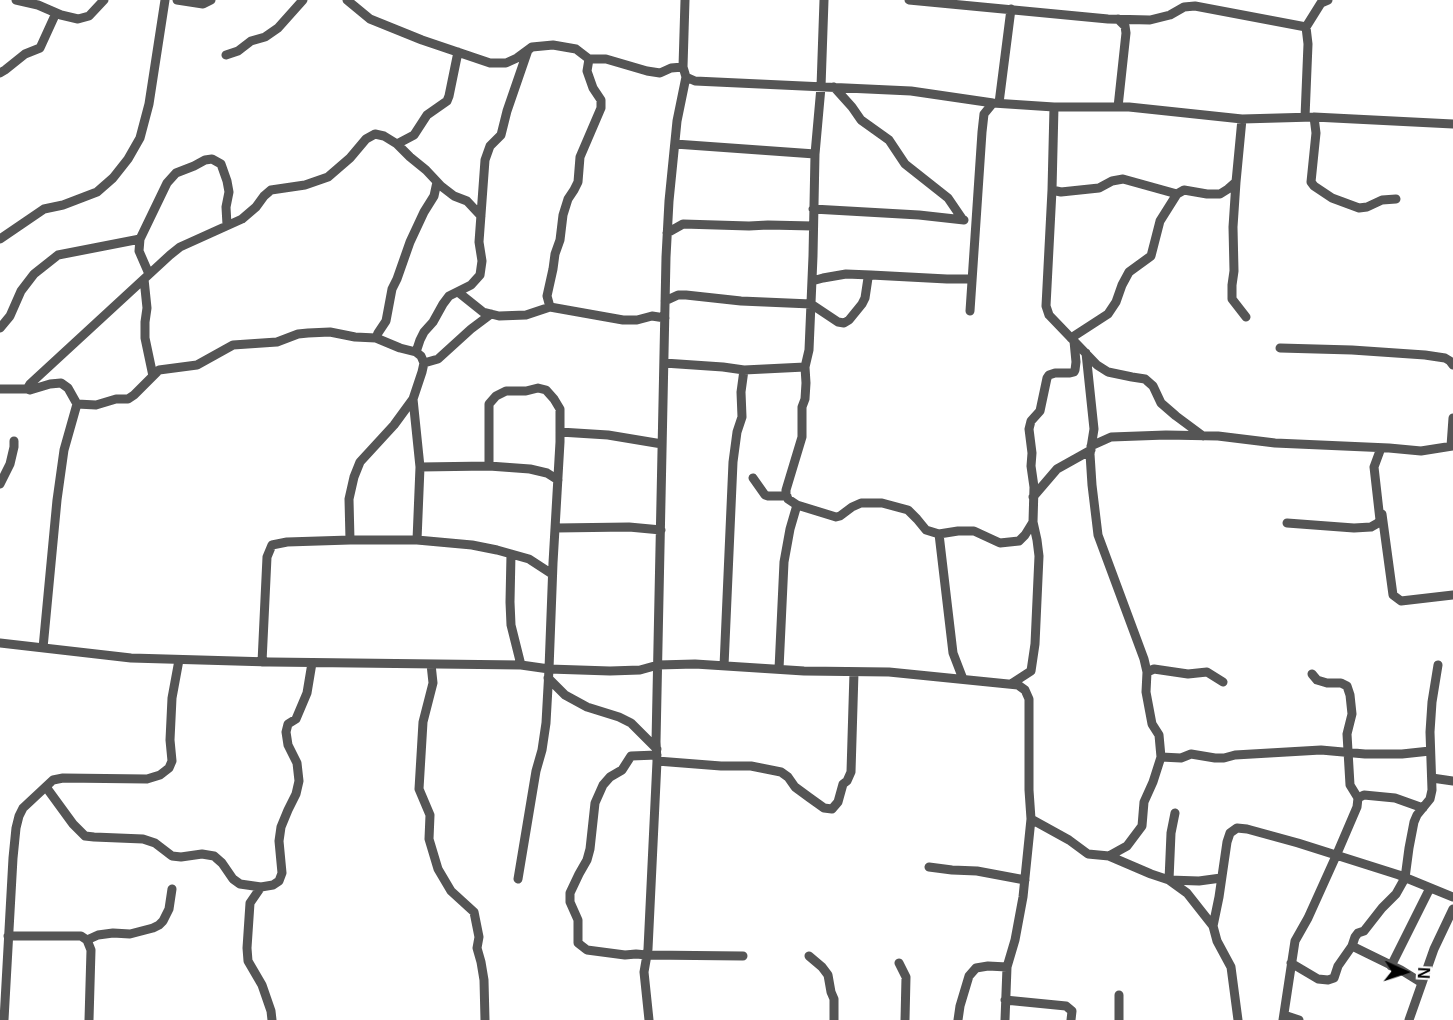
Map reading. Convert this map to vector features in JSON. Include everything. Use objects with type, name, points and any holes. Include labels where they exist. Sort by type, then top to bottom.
[{"type":"street","points":[[16,0],[39,5],[78,19],[89,16],[104,0]]},
{"type":"street","points":[[0,239],[44,209],[63,205],[97,192],[113,178],[128,159],[140,138],[149,104],[165,0]]},
{"type":"street","points":[[177,0],[203,4],[211,0]]},
{"type":"street","points":[[226,55],[238,51],[251,41],[265,37],[278,28],[303,0]]},
{"type":"street","points":[[347,0],[370,19],[422,40],[498,64],[518,58],[532,47],[553,45],[576,49],[589,59],[606,59],[647,71],[660,73],[671,68],[684,72],[695,81],[911,91],[996,103],[1054,107],[1130,107],[1242,119],[1310,117],[1453,123]]},
{"type":"street","points":[[825,0],[815,154],[809,350],[805,367],[806,383],[801,437],[786,490],[787,496],[797,506],[836,517],[861,503],[882,504],[908,510],[926,530],[939,534],[974,531],[1000,543],[1019,541],[1033,522]]},
{"type":"street","points":[[909,0],[1012,6],[1118,19],[1150,20],[1170,15],[1184,7],[1196,6],[1306,27]]},
{"type":"street","points":[[649,1020],[644,972],[647,955],[657,755],[665,301],[669,201],[684,72],[686,1]]},
{"type":"street","points":[[1323,1],[1306,27],[1310,117],[1316,133],[1311,182],[1332,198],[1359,208],[1382,200],[1396,199]]},
{"type":"street","points":[[970,311],[984,114],[996,103],[1012,6]]},
{"type":"street","points":[[0,73],[25,54],[40,48],[56,13]]},
{"type":"street","points":[[1118,19],[1125,26],[1126,33],[1118,107]]},
{"type":"street","points":[[416,352],[424,332],[449,296],[471,285],[480,275],[482,261],[479,242],[485,160],[490,146],[501,135],[528,50]]},
{"type":"street","points":[[397,144],[414,135],[427,115],[447,101],[458,52]]},
{"type":"street","points":[[550,307],[547,296],[560,240],[563,215],[568,199],[578,182],[580,157],[601,108],[601,100],[587,71],[589,59]]},
{"type":"street","points":[[834,87],[861,120],[889,140],[905,164],[948,198],[963,220]]},
{"type":"street","points":[[1054,107],[1046,306],[1049,315],[1097,365],[1108,372],[1145,379],[1153,386],[1161,403],[1203,436]]},
{"type":"street","points":[[1242,119],[1233,227],[1232,299],[1246,316]]},
{"type":"street","points":[[27,389],[62,354],[180,247],[250,213],[271,190],[305,185],[328,177],[375,134],[384,136],[397,144],[437,182],[454,196],[467,201],[482,216]]},
{"type":"street","points":[[675,144],[815,154]]},
{"type":"street","points":[[153,376],[145,338],[146,277],[139,251],[140,239],[171,177],[205,160],[212,159],[221,164],[229,192],[226,207],[227,225]]},
{"type":"street","points":[[1052,190],[1061,192],[1099,188],[1112,181],[1123,179],[1177,194]]},
{"type":"street","points":[[376,338],[386,321],[392,290],[410,242],[434,196],[437,182]]},
{"type":"street","points":[[1072,340],[1108,314],[1129,272],[1150,256],[1160,221],[1177,194],[1184,190],[1220,194],[1236,182]]},
{"type":"street","points":[[813,209],[976,221]]},
{"type":"street","points":[[668,233],[683,224],[813,226]]},
{"type":"street","points":[[0,328],[10,316],[21,291],[34,274],[58,255],[140,239]]},
{"type":"street","points":[[812,281],[846,274],[972,279]]},
{"type":"street","points":[[665,301],[678,295],[686,295],[741,301],[811,304],[838,322],[847,322],[862,304],[868,278],[871,275]]},
{"type":"street","points":[[458,292],[476,308],[499,316],[526,315],[550,307],[623,320],[637,320],[652,316],[665,318]]},
{"type":"street","points":[[424,363],[438,359],[491,314]]},
{"type":"street","points":[[77,404],[96,405],[116,399],[128,399],[134,396],[159,370],[198,365],[233,345],[277,342],[298,334],[330,332],[376,338],[416,352],[424,363],[413,399],[394,425],[360,462],[354,477],[349,499],[350,540]]},
{"type":"street","points":[[1011,684],[1031,671],[1036,638],[1039,556],[1033,522],[1032,444],[1029,429],[1031,421],[1040,411],[1049,375],[1070,374],[1075,370],[1072,340]]},
{"type":"street","points":[[1280,348],[1425,355],[1445,358],[1453,365]]},
{"type":"street","points":[[1086,353],[1094,429],[1091,448],[1092,485],[1098,535],[1144,659],[1147,672],[1146,692],[1152,724],[1159,735],[1161,757],[1144,802],[1142,826],[1127,846],[1109,856]]},
{"type":"street","points":[[663,363],[744,370],[805,367]]},
{"type":"street","points":[[724,666],[733,462],[736,432],[742,417],[741,392],[744,370]]},
{"type":"street","points":[[0,389],[30,390],[61,383],[68,388],[77,404],[64,450],[57,500],[43,648]]},
{"type":"street","points":[[489,466],[489,404],[496,396],[506,391],[526,391],[538,388],[546,390],[560,409],[549,674],[542,750],[536,771],[518,879]]},
{"type":"street","points":[[413,399],[420,467],[417,540]]},
{"type":"street","points":[[1033,497],[1057,470],[1111,437],[1218,436],[1275,443],[1421,450],[1452,446],[1453,418]]},
{"type":"street","points":[[560,432],[608,435],[662,444]]},
{"type":"street","points":[[0,484],[10,464],[14,441]]},
{"type":"street","points":[[1287,523],[1354,528],[1371,527],[1378,523],[1380,520],[1374,467],[1381,448]]},
{"type":"street","points":[[420,467],[489,466],[530,469],[548,473],[558,480]]},
{"type":"street","points":[[753,478],[765,495],[787,496]]},
{"type":"street","points":[[1381,503],[1393,596],[1401,601],[1453,595]]},
{"type":"street","points":[[779,669],[784,562],[797,506]]},
{"type":"street","points":[[556,528],[629,527],[660,530]]},
{"type":"street","points":[[939,534],[953,653],[963,679]]},
{"type":"street","points":[[262,662],[267,557],[272,545],[287,542],[417,540],[472,546],[511,554],[529,559],[552,573]]},
{"type":"street","points":[[511,554],[511,625],[521,665]]},
{"type":"street","points":[[0,643],[131,658],[179,660],[521,665],[549,674],[640,670],[658,665],[695,664],[804,671],[889,672],[1018,685],[1025,690],[1029,699],[1031,819],[1025,880],[1015,940],[1007,967],[1005,1020]]},
{"type":"street","points":[[4,1020],[8,936],[16,828],[19,816],[23,808],[53,780],[63,778],[147,779],[160,776],[169,768],[172,761],[170,740],[172,698],[179,660]]},
{"type":"street","points":[[46,787],[73,824],[85,836],[143,839],[154,843],[172,856],[202,854],[214,856],[240,884],[261,887],[273,885],[279,881],[282,873],[279,841],[281,826],[296,794],[299,781],[297,763],[288,746],[286,732],[288,724],[296,718],[307,693],[312,663]]},
{"type":"street","points":[[431,664],[433,683],[423,722],[419,789],[429,815],[429,839],[438,869],[451,891],[474,912],[479,937],[477,948],[484,980],[484,1020]]},
{"type":"street","points":[[1291,963],[1318,979],[1334,978],[1342,957],[1352,946],[1355,937],[1364,931],[1396,894],[1405,878],[1414,822],[1430,799],[1432,790],[1430,732],[1438,665]]},
{"type":"street","points":[[1147,672],[1154,669],[1188,674],[1207,672],[1223,682]]},
{"type":"street","points":[[743,956],[625,955],[587,950],[578,943],[578,920],[570,902],[570,893],[587,860],[595,803],[603,785],[610,777],[622,770],[632,756],[657,755],[721,766],[751,766],[781,772],[795,787],[824,808],[832,808],[838,802],[843,784],[851,772],[854,672]]},
{"type":"street","points":[[549,674],[565,695],[587,707],[620,717],[631,723],[657,755]]},
{"type":"street","points":[[1299,1020],[1283,1018],[1295,941],[1336,856],[1357,807],[1358,798],[1350,785],[1347,734],[1352,714],[1347,686],[1317,680],[1312,674]]},
{"type":"street","points":[[1161,757],[1181,758],[1191,754],[1224,758],[1235,755],[1321,750],[1348,754],[1402,754],[1430,751]]},
{"type":"street","points":[[1432,778],[1453,781]]},
{"type":"street","points":[[1358,798],[1364,795],[1395,798],[1423,808]]},
{"type":"street","points":[[1169,880],[1171,833],[1175,813]]},
{"type":"street","points":[[1031,819],[1069,840],[1088,854],[1109,856],[1169,880],[1199,881],[1221,878]]},
{"type":"street","points":[[1213,926],[1227,842],[1230,833],[1237,828],[1247,829],[1399,875],[1453,897]]},
{"type":"street","points":[[929,867],[977,871],[1025,880]]},
{"type":"street","points":[[1169,880],[1187,893],[1213,926],[1217,941],[1231,967],[1238,1020]]},
{"type":"street","points":[[261,887],[250,903],[248,961],[262,985],[272,1020]]},
{"type":"street","points":[[1391,966],[1430,888]]},
{"type":"street","points":[[87,940],[98,935],[130,933],[159,925],[169,909],[172,889]]},
{"type":"street","points":[[1409,1020],[1434,949],[1453,909]]},
{"type":"street","points":[[8,936],[81,936],[87,940],[91,950],[89,1020]]},
{"type":"street","points":[[1352,946],[1422,983]]},
{"type":"street","points":[[809,956],[828,975],[834,999],[834,1020]]},
{"type":"street","points":[[899,963],[906,977],[905,1020]]},
{"type":"street","points":[[958,1020],[969,976],[976,968],[1007,967]]},
{"type":"street","points":[[1119,995],[1119,1020]]},
{"type":"street","points":[[1005,1000],[1066,1006],[1072,1011],[1071,1020]]}]
